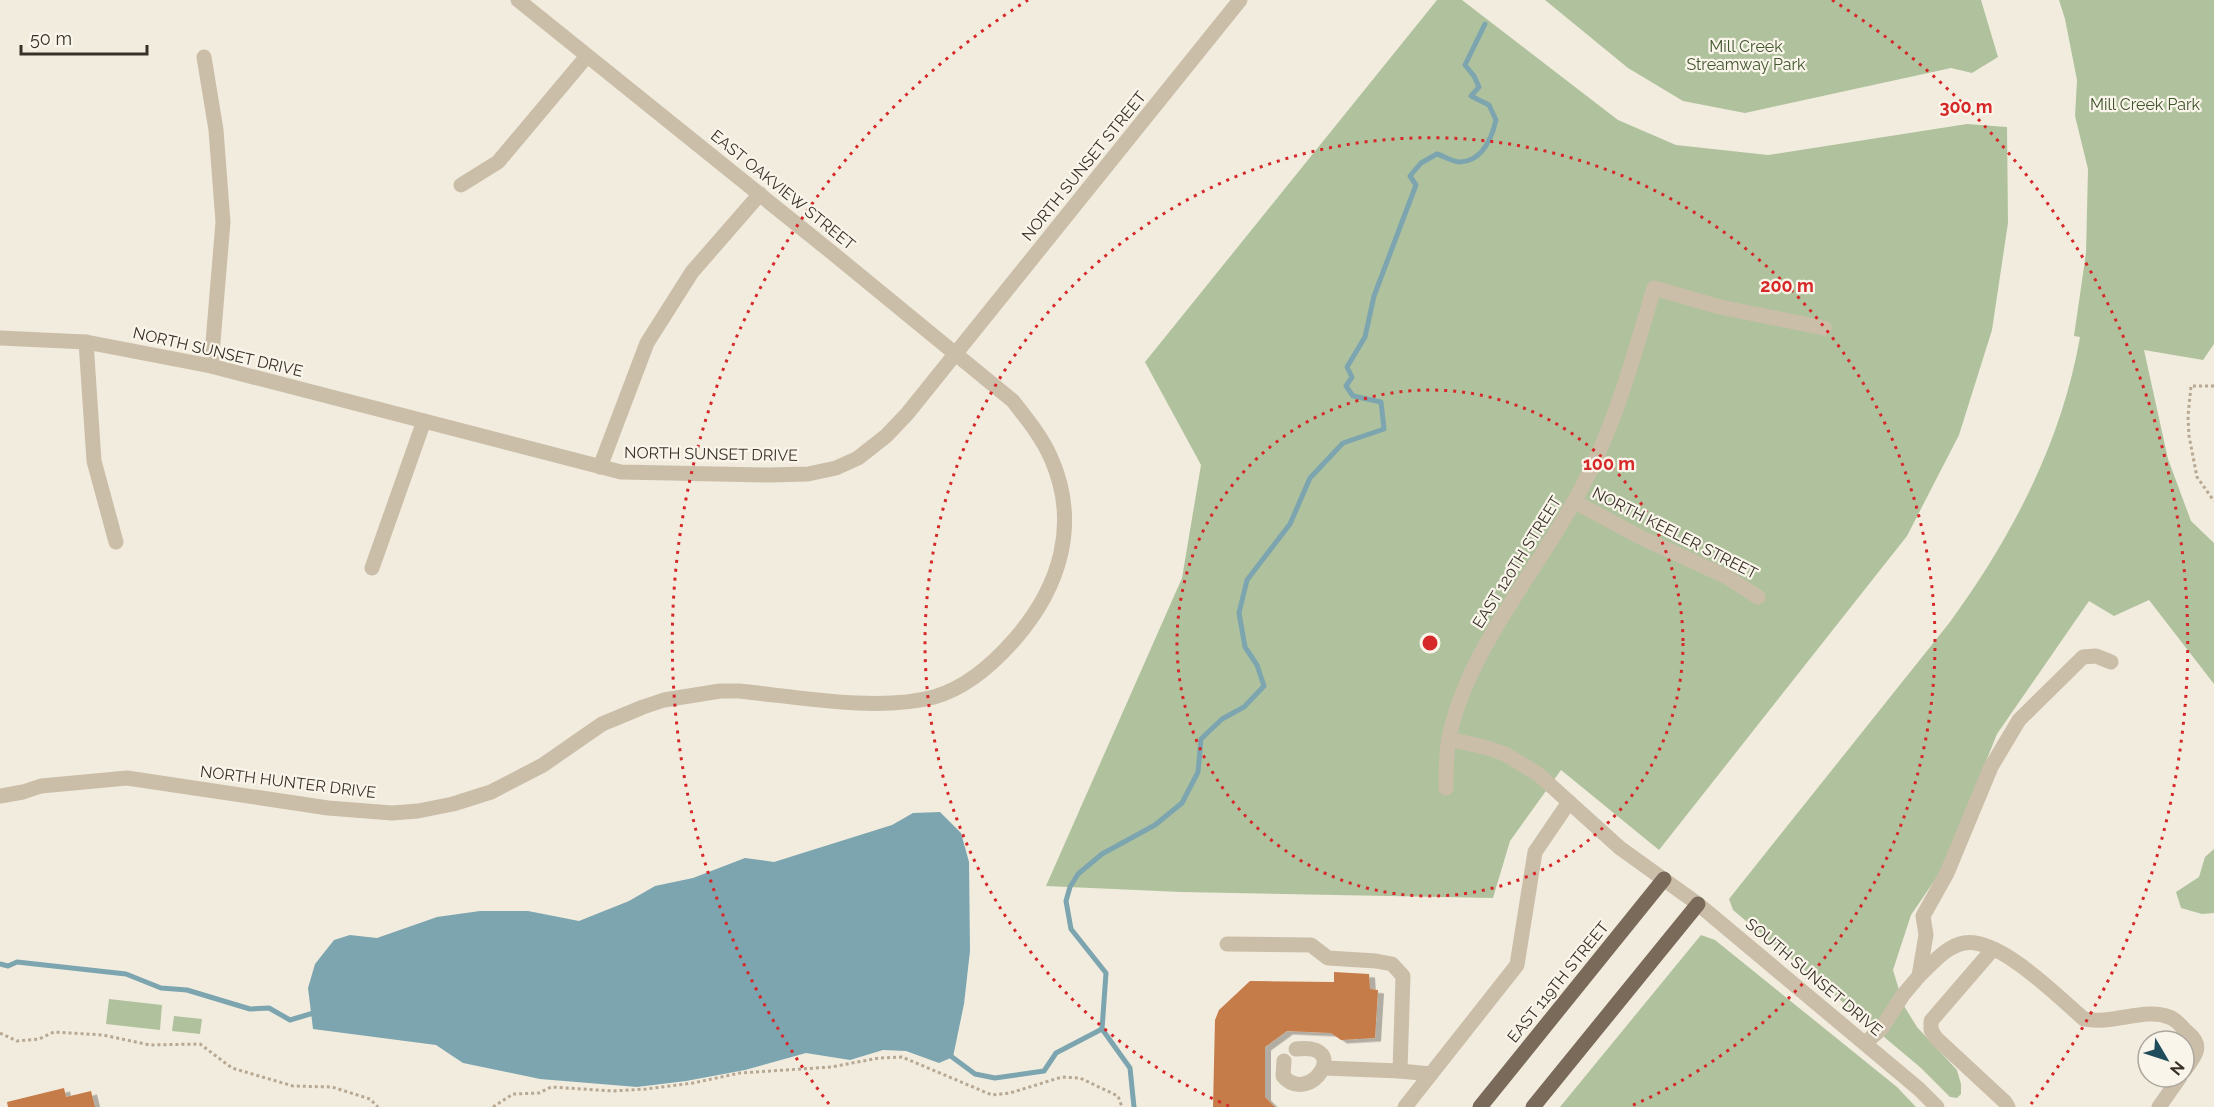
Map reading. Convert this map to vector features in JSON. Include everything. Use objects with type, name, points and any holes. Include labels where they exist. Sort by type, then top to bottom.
[{"type":"main road","name":"EAST 119TH STREET","points":[[1480,1107],[1664,879]]},
{"type":"main road","points":[[1533,1107],[1698,904]]},
{"type":"street","name":"EAST OAKVIEW STREET","points":[[518,0],[760,194],[955,355]]},
{"type":"street","name":"NORTH SUNSET STREET","points":[[955,355],[1240,0]]},
{"type":"street","points":[[461,185],[498,162],[587,56]]},
{"type":"street","points":[[204,57],[216,130],[223,222],[211,366]]},
{"type":"street","points":[[600,467],[647,343],[692,272],[760,194]]},
{"type":"street","name":"EAST 120TH STREET","points":[[1446,788],[1449,739],[1456,712],[1495,629],[1575,502],[1596,458],[1620,402],[1654,288],[1720,307],[1824,328]]},
{"type":"street","name":"NORTH SUNSET DRIVE","points":[[0,338],[86,342],[211,366],[621,472],[769,476],[808,474],[836,468],[858,458],[886,436],[907,414],[955,355]]},
{"type":"street","points":[[86,342],[94,461],[117,542]]},
{"type":"street","name":"NORTH HUNTER DRIVE","points":[[0,796],[41,786],[127,778],[328,808],[392,813],[418,811],[453,804],[491,792],[543,765],[603,724],[664,700],[720,691],[739,691],[863,703],[896,703],[937,696],[961,685],[998,658],[1030,621],[1055,577],[1066,520],[1060,481],[1051,456],[1034,428],[1013,401],[955,355]]},
{"type":"street","points":[[372,568],[424,421]]},
{"type":"street","name":"NORTH KEELER STREET","points":[[1575,502],[1640,537],[1717,572],[1758,597]]},
{"type":"street","points":[[1919,976],[1926,935],[1923,916],[1947,873],[1990,767],[2013,729],[2019,720],[2083,657],[2096,656],[2111,662]]},
{"type":"street","name":"SOUTH SUNSET DRIVE","points":[[1449,739],[1505,754],[1538,774],[1620,848],[1698,904],[1919,1089],[1937,1107]]},
{"type":"street","points":[[1405,1107],[1517,965],[1535,852],[1569,802]]},
{"type":"street","points":[[1865,1044],[1881,1029],[1903,995],[1919,976],[1941,955],[1963,943],[1979,944],[2008,956],[2085,1019],[2097,1022],[2153,1013],[2170,1017],[2184,1029]]},
{"type":"street","points":[[1227,944],[1311,945],[1328,958],[1392,964],[1403,975],[1400,1071]]},
{"type":"street","points":[[1993,949],[1931,1021],[1931,1030],[1936,1038],[2008,1107]]},
{"type":"street","points":[[1284,1061],[1283,1076],[1292,1087],[1306,1090],[1318,1084],[1323,1078],[1322,1058],[1305,1048],[1296,1049]]},
{"type":"street","points":[[1324,1068],[1431,1074]]},
{"type":"street","points":[[2159,1107],[2172,1089]]},
{"type":"path","points":[[2214,387],[2191,386],[2188,416],[2189,436],[2197,477],[2214,501]]},
{"type":"path","points":[[0,1033],[17,1041],[39,1039],[54,1032],[103,1035],[150,1045],[200,1044],[232,1068],[293,1086],[332,1087],[370,1099],[378,1107]]},
{"type":"path","points":[[493,1107],[513,1094],[539,1093],[551,1087],[613,1091],[646,1089],[693,1083],[740,1073],[831,1067],[879,1058],[902,1058],[992,1095],[1010,1093],[1062,1077],[1080,1078],[1118,1096],[1122,1107]]},
{"type":"green space","points":[[1437,0],[1462,0],[1618,120],[1676,145],[1768,155],[1967,124],[2007,127],[2008,223],[1992,330],[1959,435],[1907,536],[1659,850],[1561,770],[1510,841],[1493,898],[1181,892],[1046,886],[1182,578],[1201,465],[1145,362]]},
{"type":"green space","name":"Mill Creek Streamway Park","points":[[1545,0],[1981,0],[1998,57],[1972,73],[1951,68],[1745,113],[1683,101],[1628,68]]},
{"type":"green space","name":"Mill Creek Park","points":[[2059,0],[2214,0],[2214,344],[2203,360],[2144,350],[2168,459],[2191,521],[2214,543],[2214,684],[2149,600],[2114,616],[2089,601],[1997,734],[1943,868],[1911,915],[1893,970],[1904,1006],[1917,1027],[1957,1070],[1961,1094],[1957,1098],[1950,1097],[1921,1068],[1733,910],[1729,899],[1973,590],[2032,487],[2061,413],[2080,337],[2074,336],[2086,253],[2088,169],[2075,116],[2077,80]]},
{"type":"green space","points":[[2214,849],[2214,913],[2202,914],[2181,908],[2176,892],[2199,877],[2205,857]]},
{"type":"green space","points":[[1701,935],[1715,940],[1897,1087],[1916,1107],[1560,1107]]},
{"type":"green space","points":[[109,999],[162,1005],[160,1030],[106,1024]]},
{"type":"green space","points":[[174,1016],[202,1019],[200,1034],[172,1031]]},
{"type":"water","points":[[940,812],[961,833],[969,862],[970,951],[964,1004],[953,1057],[939,1063],[906,1051],[883,1050],[850,1060],[806,1053],[745,1070],[637,1087],[540,1079],[463,1063],[436,1045],[313,1029],[308,988],[315,964],[334,940],[350,935],[377,938],[437,917],[480,911],[528,911],[579,921],[629,901],[655,886],[693,878],[745,858],[774,862],[892,825],[913,813]]},
{"type":"building","points":[[1334,972],[1369,974],[1370,989],[1378,990],[1375,1038],[1341,1040],[1331,1033],[1287,1031],[1265,1047],[1265,1097],[1275,1107],[1213,1107],[1215,1020],[1219,1010],[1250,981],[1334,982]]},
{"type":"building","points":[[64,1088],[66,1097],[91,1091],[95,1107],[8,1107],[7,1102]]},
{"type":"waterway","points":[[1134,1107],[1130,1068],[1102,1029],[1106,973],[1071,929],[1066,901],[1070,887],[1078,874],[1102,854],[1155,825],[1182,803],[1198,772],[1201,739],[1222,719],[1244,707],[1264,686],[1257,665],[1245,647],[1239,613],[1247,580],[1290,524],[1310,478],[1343,443],[1384,429],[1381,402],[1353,396],[1346,386],[1352,377],[1347,367],[1365,337],[1374,296],[1416,185],[1410,176],[1421,163],[1437,154],[1454,161],[1468,161],[1480,153],[1492,134],[1496,120],[1489,105],[1471,96],[1479,87],[1465,65],[1485,24]]},
{"type":"waterway","points":[[0,964],[8,966],[17,962],[126,974],[161,988],[187,990],[250,1009],[269,1008],[290,1020],[317,1012]]},
{"type":"waterway","points":[[948,1054],[975,1074],[995,1078],[1044,1071],[1056,1053],[1102,1029]]}]
